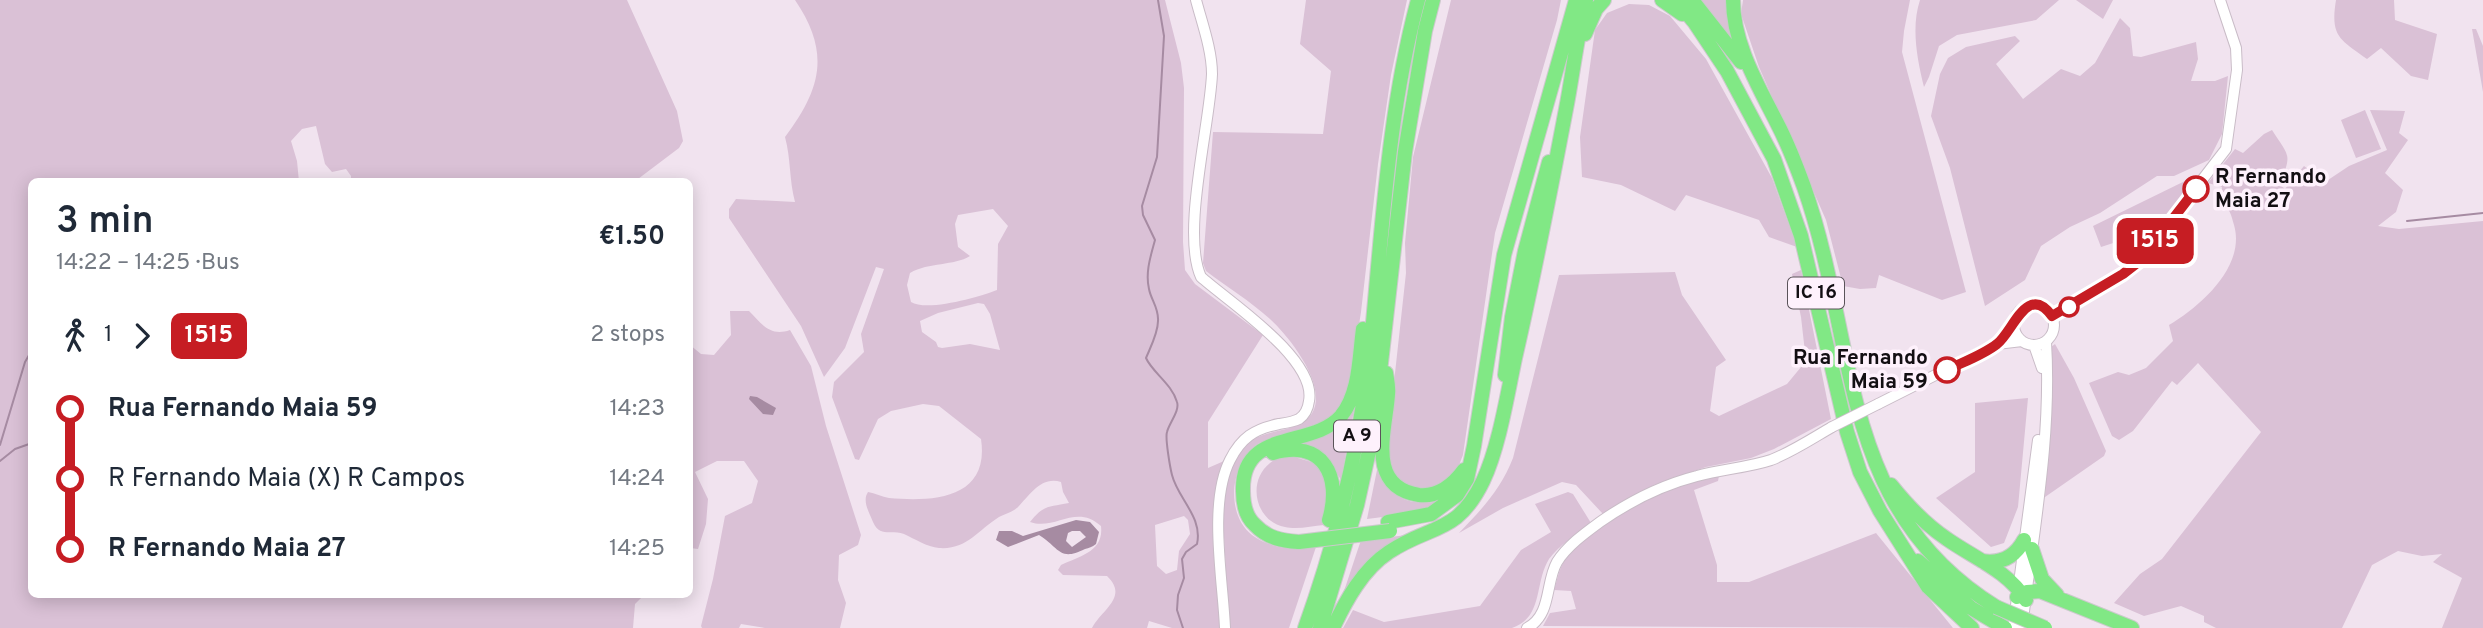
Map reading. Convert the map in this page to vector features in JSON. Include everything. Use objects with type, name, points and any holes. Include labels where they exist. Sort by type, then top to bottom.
[{"type":"highway","name":"A 9","points":[[1305,628],[1344,503],[1358,431],[1369,355],[1390,150],[1410,28],[1418,0]]},
{"type":"highway","name":"A 9","points":[[1320,628],[1357,505],[1373,433],[1405,152],[1425,30],[1433,0]]},
{"type":"highway","points":[[1564,38],[1567,0]]},
{"type":"highway","points":[[1389,527],[1431,514],[1445,506],[1457,495],[1467,479],[1504,255],[1576,0]]},
{"type":"highway","points":[[1333,628],[1342,608],[1372,566],[1386,553],[1404,543],[1452,522],[1464,512],[1483,480],[1503,411],[1537,262],[1586,0]]},
{"type":"highway","points":[[1575,62],[1595,9],[1604,0]]},
{"type":"highway","points":[[1662,0],[1695,23]]},
{"type":"highway","points":[[1676,0],[1695,23]]},
{"type":"highway","points":[[1692,0],[1731,47],[1758,86]]},
{"type":"highway","points":[[1733,0],[1735,28],[1758,86]]},
{"type":"highway","name":"IC 16","points":[[1695,23],[1727,71],[1774,159],[1801,236],[1847,432],[1860,472],[1880,511],[1906,550],[1971,608],[2000,625]]},
{"type":"highway","name":"IC 16","points":[[1758,86],[1791,152],[1810,206],[1862,426],[1875,465],[1894,503],[1920,542],[1952,574],[1996,607],[2045,628]]},
{"type":"highway","points":[[1376,284],[1363,325],[1351,399],[1341,416],[1328,428],[1273,444],[1251,461],[1243,486],[1247,514],[1254,524],[1268,535],[1284,541],[1389,527],[1417,527],[1449,514],[1474,496]]},
{"type":"highway","points":[[1383,355],[1388,392],[1381,443],[1382,462],[1394,483],[1405,491],[1418,495],[1433,494],[1446,489],[1466,468],[1474,446]]},
{"type":"highway","points":[[1300,538],[1272,528],[1261,519],[1252,504],[1251,486],[1258,468],[1271,453],[1289,449],[1304,450],[1320,460],[1329,470],[1334,484],[1334,502],[1322,546],[1320,585]]},
{"type":"highway","points":[[1875,465],[1921,518],[2022,594],[2040,592],[2132,628]]},
{"type":"highway","points":[[1979,560],[1991,562],[2008,558],[2028,544],[2042,579],[2069,603]]},
{"type":"highway","points":[[1906,550],[1928,587],[1962,628]]},
{"type":"highway","points":[[1943,603],[1972,628]]},
{"type":"street","points":[[1196,0],[1212,73],[1196,209],[1197,267],[1201,277],[1274,336],[1290,354],[1305,379],[1310,395],[1305,414],[1297,421],[1250,433],[1242,440],[1229,462],[1219,498],[1225,628]]},
{"type":"street","points":[[2052,316],[2123,274],[2141,260],[2226,149],[2237,70],[2236,48],[2220,0]]},
{"type":"street","points":[[1527,628],[1533,625],[1545,606],[1557,562],[1578,539],[1626,505],[1667,485],[1774,458],[1997,344],[2022,341],[2040,344],[2053,333],[2052,316],[2043,307],[2030,306],[2019,313],[2014,325],[1997,344]]},
{"type":"street","points":[[2014,325],[2022,341]]},
{"type":"street","points":[[2022,628],[2022,594],[2042,470],[2048,397],[2040,344]]},
{"type":"street","points":[[2013,628],[2022,594]]},
{"type":"shaded area","points":[[0,0],[627,0],[677,111],[683,141],[679,148],[639,178],[351,178],[346,169],[332,172],[325,164],[316,126],[302,129],[291,141],[299,178],[28,178],[28,598],[641,598],[635,604],[633,628],[0,628]]},
{"type":"shaded area","points":[[795,0],[1165,0],[1181,63],[1184,88],[1185,270],[1195,284],[1263,335],[1208,422],[1208,468],[1224,461],[1216,486],[1222,628],[1172,628],[1149,621],[1147,628],[1092,628],[1115,597],[1113,583],[1107,576],[1063,575],[1058,570],[1061,565],[1089,552],[1099,542],[1101,526],[1083,517],[1039,524],[1030,522],[1043,509],[1069,503],[1061,482],[1042,484],[1016,509],[999,517],[972,538],[949,548],[935,547],[904,534],[882,532],[876,527],[866,503],[868,492],[889,498],[923,499],[955,492],[967,485],[977,474],[981,459],[981,439],[939,406],[923,404],[891,411],[878,419],[859,460],[855,459],[832,397],[834,382],[864,352],[861,334],[884,269],[876,267],[845,348],[824,377],[801,326],[729,218],[729,209],[736,199],[795,202],[785,137],[807,103],[817,70],[814,37]],"holes":[[[993,209],[1008,226],[998,244],[997,290],[966,300],[940,304],[919,305],[911,302],[907,285],[910,273],[970,256],[958,247],[955,224],[958,215]],[[978,303],[984,304],[990,314],[1000,350],[970,344],[938,347],[936,342],[922,332],[920,321],[938,313]],[[1184,516],[1188,520],[1190,534],[1179,551],[1177,570],[1166,574],[1157,566],[1155,525]]]},
{"type":"shaded area","points":[[1306,0],[1407,0],[1391,75],[1348,396],[1336,414],[1325,421],[1259,443],[1242,461],[1234,487],[1237,514],[1252,535],[1282,547],[1316,547],[1289,628],[1228,628],[1222,505],[1229,474],[1244,447],[1259,437],[1303,422],[1313,412],[1316,399],[1308,369],[1279,328],[1255,306],[1206,271],[1203,263],[1213,132],[1323,134],[1331,71],[1300,44]]},
{"type":"shaded area","points":[[1451,0],[1561,0],[1495,233],[1463,455],[1457,470],[1441,486],[1415,489],[1396,478],[1386,455],[1406,273],[1405,243],[1413,157]]},
{"type":"shaded area","points":[[1701,0],[1729,0],[1731,39]]},
{"type":"shaded area","points":[[1743,0],[1910,0],[1902,52],[1966,292],[1942,300],[1879,275],[1876,288],[1843,286],[1826,220],[1759,67],[1741,14]]},
{"type":"shaded area","points":[[1920,0],[2059,0],[2036,20],[1957,35],[1939,46],[1924,87],[1915,32]]},
{"type":"shaded area","points":[[2076,0],[2113,0],[2103,19]]},
{"type":"shaded area","points":[[2336,0],[2394,0],[2395,20],[2437,34],[2428,80],[2411,76],[2381,48],[2367,59],[2344,41],[2336,30]]},
{"type":"shaded area","points":[[1629,4],[1649,5],[1670,16],[1706,59],[1772,178],[1797,247],[1769,237],[1759,220],[1686,195],[1675,211],[1621,185],[1582,177],[1580,137],[1595,30],[1607,13]]},
{"type":"shaded area","points":[[2120,18],[2130,28],[2133,56],[2141,57],[2196,42],[2198,59],[2191,81],[2215,81],[2228,76],[2222,134],[2209,160],[2174,176],[2157,176],[2100,213],[2070,227],[2041,246],[2025,280],[1985,306],[1950,168],[1931,116],[1940,74],[1948,58],[1966,47],[2015,36],[2020,41],[1996,64],[2023,99],[2061,69],[2080,76],[2095,63]]},
{"type":"shaded area","points":[[2472,29],[2476,29],[2483,46],[2483,92]]},
{"type":"shaded area","points":[[2365,110],[2381,149],[2356,158],[2341,120]]},
{"type":"shaded area","points":[[2370,110],[2405,111],[2399,133],[2408,140],[2385,173],[2403,190],[2396,212],[2378,226],[2399,229],[2483,221],[2483,628],[2442,628],[2462,578],[2433,562],[2442,554],[2422,556],[2398,551],[2372,565],[2342,628],[2216,628],[2204,622],[2204,616],[2181,606],[2144,616],[2114,603],[2140,574],[2162,559],[2261,432],[2198,363],[2177,385],[2172,381],[2133,431],[2119,440],[2112,436],[2089,383],[2118,372],[2129,375],[2146,368],[2173,341],[2169,325],[2207,296],[2227,270],[2236,240],[2234,225],[2230,212],[2221,202],[2222,187],[2208,183],[2235,149],[2243,153],[2272,130],[2287,156],[2280,185],[2285,189],[2304,166],[2325,182],[2349,166],[2387,150]]},
{"type":"shaded area","points":[[2187,180],[2188,188],[2150,238],[2144,233],[2101,247],[2093,226]]},
{"type":"shaded area","points":[[1801,270],[1831,419],[1751,458],[1706,467],[1654,485],[1603,514],[1576,485],[1562,482],[1503,508],[1459,533],[1497,489],[1513,458],[1559,275],[1675,272],[1682,295],[1726,360],[1716,367],[1710,411],[1719,416],[1787,384],[1806,361],[1792,274]]},
{"type":"shaded area","points":[[730,311],[749,311],[762,325],[772,330],[790,330],[811,366],[826,426],[861,535],[858,545],[839,555],[838,580],[846,603],[840,628],[765,628],[741,624],[739,628],[701,626],[725,516],[752,503],[758,481],[744,461],[717,461],[695,472],[708,499],[706,524],[698,549],[693,548],[693,347],[701,354],[714,355],[731,335]]},
{"type":"shaded area","points":[[2055,344],[2074,378],[2106,451],[2104,456],[2045,497],[2051,347]]},
{"type":"shaded area","points":[[750,396],[776,408],[773,415],[763,414],[749,399]]},
{"type":"shaded area","points":[[2028,398],[2018,507],[2004,543],[1991,547],[1936,498],[1975,472],[1975,403]]},
{"type":"shaded area","points":[[1354,410],[1341,480],[1334,469],[1300,445],[1300,442],[1330,432]]},
{"type":"shaded area","points":[[1291,456],[1315,463],[1322,470],[1331,503],[1324,525],[1285,527],[1275,524],[1261,510],[1257,490],[1263,471],[1275,460]]},
{"type":"shaded area","points":[[1378,465],[1387,485],[1400,497],[1417,502],[1439,501],[1422,512],[1367,519]]},
{"type":"shaded area","points":[[1719,476],[1718,481],[1694,490],[1717,565],[1717,582],[1749,582],[1876,533],[1953,628],[1543,626],[1550,613],[1576,609],[1571,591],[1554,590],[1565,560],[1594,530],[1656,495]]},
{"type":"shaded area","points":[[1568,492],[1573,494],[1591,523],[1563,544],[1549,559],[1544,568],[1534,608],[1522,623],[1512,628],[1343,628],[1353,610],[1384,622],[1480,606],[1521,550],[1551,532],[1535,504]]},
{"type":"shaded area","points":[[1076,520],[1090,522],[1099,532],[1096,544],[1070,554],[1060,552],[1039,535],[1008,547],[996,540],[999,531],[1012,531],[1023,536]],"holes":[[[1080,531],[1086,537],[1072,547],[1066,541],[1068,533]]]},
{"type":"shaded area","points":[[1408,535],[1342,597],[1361,540]]},
{"type":"waterway","points":[[1158,0],[1164,36],[1157,157],[1142,206],[1143,215],[1155,240],[1148,276],[1158,321],[1156,335],[1146,358],[1177,402],[1177,409],[1167,432],[1169,459],[1175,484],[1193,517],[1198,534],[1197,544],[1186,552],[1182,559],[1184,578],[1178,595],[1177,610],[1183,628]]},
{"type":"waterway","points":[[2407,221],[2483,213]]},
{"type":"waterway","points":[[0,445],[28,357]]},
{"type":"waterway","points":[[0,461],[15,449],[28,444]]},
{"type":"bus line","name":"1515","points":[[1947,370],[1997,344],[2024,309],[2036,305],[2043,307],[2052,316],[2123,274],[2141,260],[2196,189]]},
{"type":"place","name":"R Fernando Maia 27","points":[[2196,189]]},
{"type":"place","name":"Rua Fernando Maia 59","points":[[1947,370]]}]
